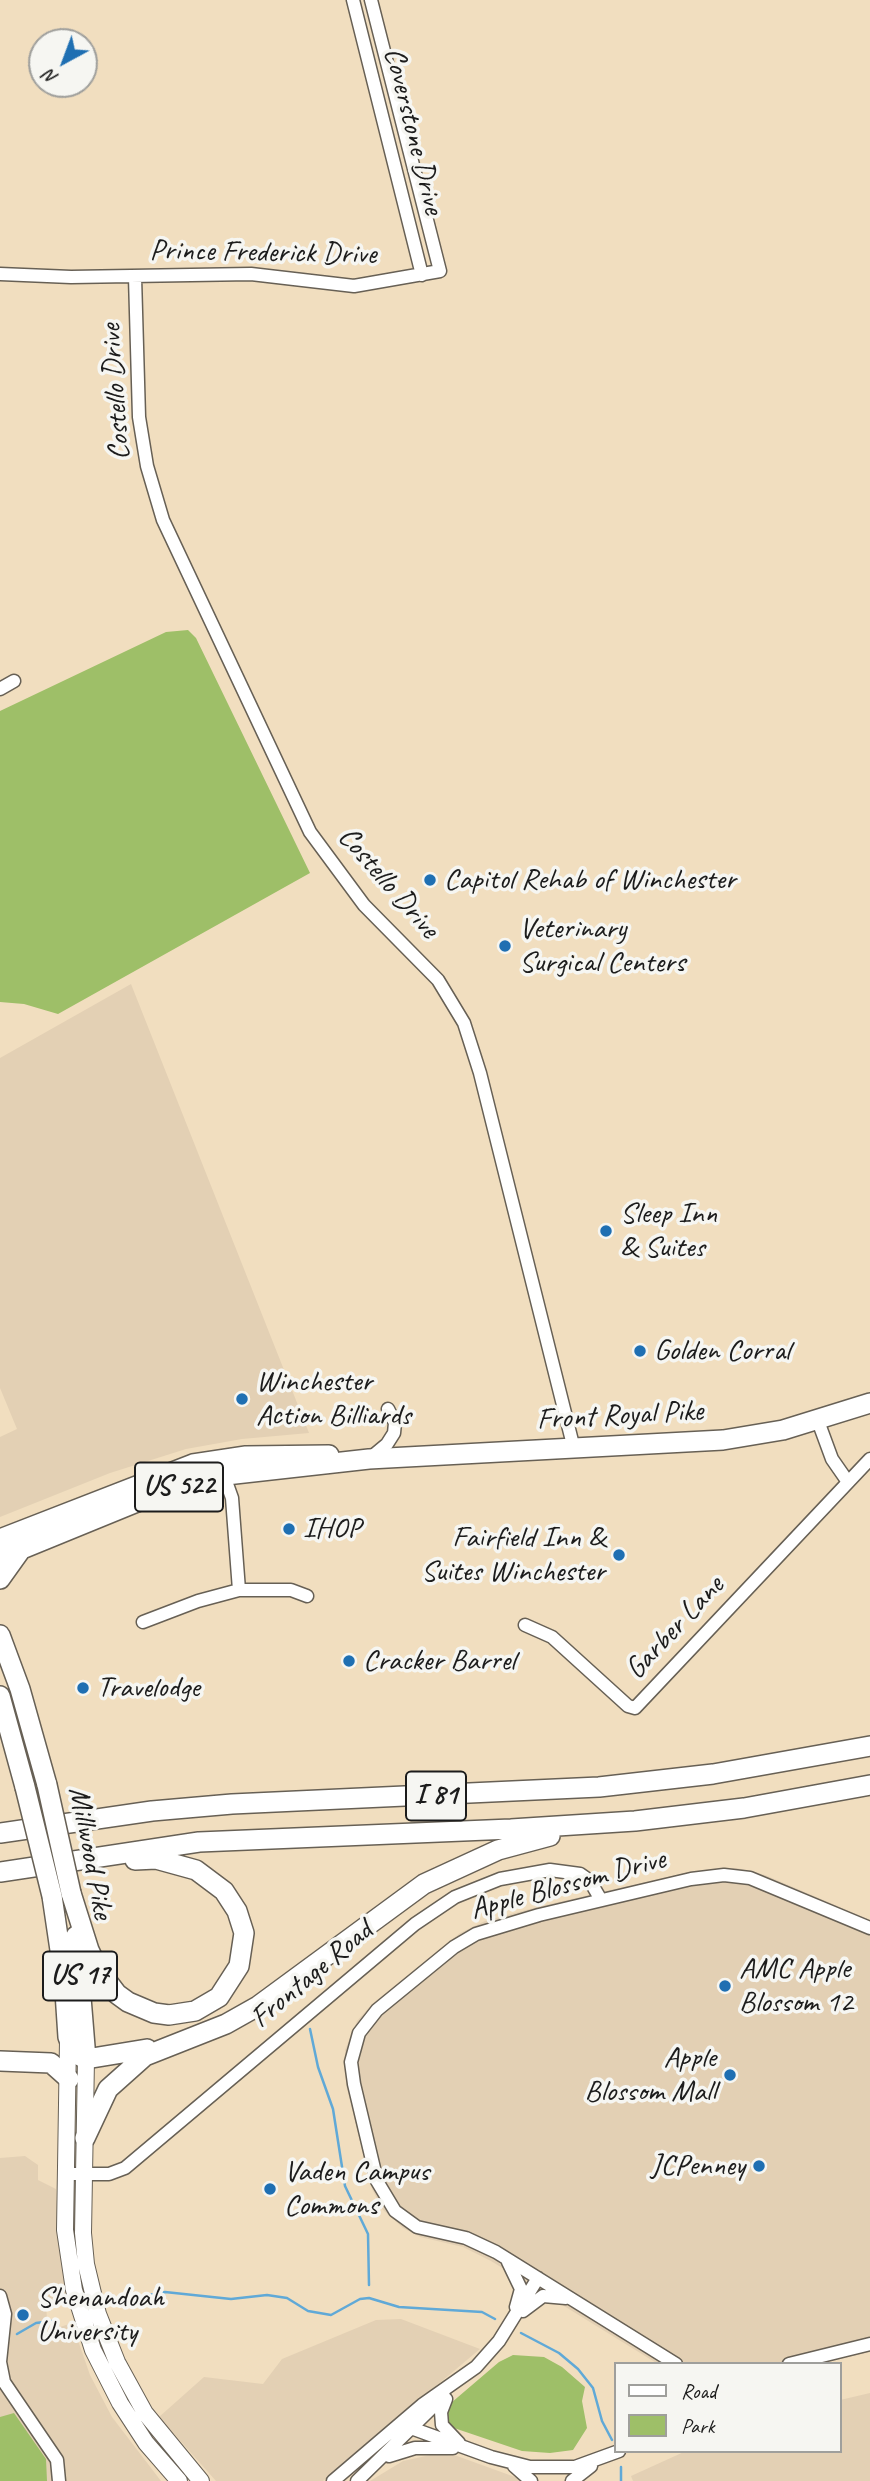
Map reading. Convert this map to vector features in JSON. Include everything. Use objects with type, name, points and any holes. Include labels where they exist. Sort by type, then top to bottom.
[{"type":"highway","name":"Front Royal Pike","points":[[0,1539],[165,1474],[220,1467],[723,1440],[818,1422],[870,1404]]},
{"type":"highway","name":"Front Royal Pike","points":[[0,1558],[220,1467]]},
{"type":"highway","points":[[0,1579],[22,1549]]},
{"type":"highway","name":"Millwood Pike","points":[[0,1635],[24,1701],[47,1785],[86,2059]]},
{"type":"highway","name":"Millwood Pike","points":[[0,1696],[23,1778],[62,1895],[68,2037]]},
{"type":"highway","points":[[0,1728],[23,1778]]},
{"type":"highway","name":"I 81","points":[[0,1833],[90,1819],[232,1804],[599,1787],[713,1774],[870,1746]]},
{"type":"highway","name":"I 81","points":[[0,1872],[75,1858],[239,1839],[511,1829],[635,1821],[744,1808],[870,1786]]},
{"type":"highway","points":[[0,1828],[90,1819]]},
{"type":"highway","points":[[85,2138],[100,2101],[118,2077],[145,2056],[226,2024],[258,2006],[407,1896],[461,1865],[519,1844],[635,1821]]},
{"type":"highway","points":[[62,1895],[98,1969],[117,1993],[141,2009],[169,2015],[195,2011],[219,1997],[239,1966],[244,1945],[241,1921],[224,1891],[205,1875],[156,1859],[93,1862],[75,1858]]},
{"type":"highway","points":[[68,2037],[74,2053],[86,2059],[179,2042]]},
{"type":"highway","points":[[0,2061],[51,2063],[69,2079]]},
{"type":"main road","name":"Millwood Pike","points":[[68,2037],[75,2174]]},
{"type":"main road","name":"Millwood Pike","points":[[75,2174],[85,2138],[86,2059]]},
{"type":"main road","name":"US 17","points":[[75,2174],[65,2230],[71,2271],[93,2350],[130,2421],[179,2481]]},
{"type":"main road","name":"US 17","points":[[75,2174],[86,2264],[106,2337],[145,2413],[201,2481]]},
{"type":"street","name":"Coverstone Drive","points":[[353,0],[422,275]]},
{"type":"street","name":"Coverstone Drive","points":[[371,0],[440,271]]},
{"type":"street","name":"Prince Frederick Drive","points":[[0,274],[251,274],[354,286],[440,271]]},
{"type":"street","name":"Costello Drive","points":[[135,276],[141,433],[152,486],[163,520],[310,832],[363,905],[438,980],[464,1023],[483,1086],[573,1449]]},
{"type":"street","points":[[0,689],[14,681]]},
{"type":"street","points":[[369,1459],[387,1444],[394,1433],[395,1423],[387,1409]]},
{"type":"street","points":[[818,1422],[832,1460],[848,1482]]},
{"type":"street","name":"Garber Lane","points":[[525,1625],[552,1637],[628,1706],[635,1708],[870,1459]]},
{"type":"street","points":[[220,1467],[232,1498],[239,1590]]},
{"type":"street","points":[[143,1622],[198,1601],[239,1590],[291,1590],[307,1596]]},
{"type":"street","name":"Frontage Road","points":[[75,2174],[113,2173],[132,2162],[188,2112],[405,1932],[449,1901],[500,1879],[550,1870],[580,1874],[590,1881],[601,1900]]},
{"type":"street","name":"Apple Blossom Drive","points":[[673,2362],[505,2259],[466,2238],[417,2227],[389,2205],[370,2160],[354,2084],[351,2063],[355,2042],[363,2026],[377,2010],[469,1937],[502,1924],[691,1879],[735,1875],[762,1882],[870,1928]]},
{"type":"street","points":[[505,2259],[520,2289],[511,2323]]},
{"type":"street","points":[[358,2481],[488,2355],[538,2278]]},
{"type":"street","points":[[0,2296],[5,2314],[1,2367],[8,2390],[57,2460],[59,2481]]},
{"type":"street","points":[[511,2323],[538,2298],[569,2298]]},
{"type":"street","points":[[797,2362],[870,2344]]},
{"type":"street","points":[[654,2350],[662,2362]]},
{"type":"street","points":[[332,2481],[400,2424],[454,2386]]},
{"type":"street","points":[[454,2386],[443,2404],[440,2418],[451,2438],[468,2449]]},
{"type":"street","points":[[400,2424],[551,2475],[616,2453]]},
{"type":"street","points":[[376,2465],[405,2450],[468,2449]]},
{"type":"street","points":[[572,2481],[603,2459]]},
{"type":"street","points":[[508,2462],[531,2481]]},
{"type":"shaded area","points":[[131,984],[309,1433],[242,1439],[186,1449],[110,1473],[0,1517],[0,1437],[17,1429],[0,1388],[0,1058]]},
{"type":"shaded area","name":"Apple Blossom Mall","points":[[737,1868],[765,1875],[870,1920],[870,2352],[827,2362],[655,2362],[491,2261],[463,2247],[420,2237],[403,2228],[383,2210],[372,2189],[346,2085],[345,2050],[357,2021],[372,2004],[460,1933],[485,1921],[689,1872]]},
{"type":"shaded area","name":"Shenandoah University","points":[[25,2156],[38,2165],[38,2180],[56,2189],[59,2248],[67,2298],[46,2306],[48,2331],[72,2323],[90,2375],[112,2417],[161,2481],[0,2481],[0,2158]]},
{"type":"shaded area","points":[[401,2319],[480,2349],[323,2481],[216,2481],[159,2417],[204,2377],[263,2384],[282,2359],[376,2320]]},
{"type":"shaded area","points":[[870,2393],[870,2481],[633,2481],[631,2476],[682,2453],[842,2453],[842,2400]]},
{"type":"shaded area","points":[[435,2454],[457,2456],[526,2481],[370,2481],[403,2461]]},
{"type":"green space","points":[[188,630],[196,638],[310,873],[58,1014],[24,1004],[0,1002],[0,711],[166,632]]},
{"type":"green space","points":[[513,2355],[544,2357],[562,2367],[585,2387],[582,2401],[587,2428],[573,2450],[550,2453],[522,2451],[454,2428],[448,2422],[446,2412],[451,2403],[499,2362]]},
{"type":"green space","points":[[14,2413],[46,2459],[47,2481],[0,2481],[0,2417]]},
{"type":"waterway","points":[[310,2029],[318,2067],[333,2109],[345,2186],[368,2234],[369,2285]]},
{"type":"waterway","points":[[107,2303],[165,2292],[231,2299],[267,2295],[287,2298],[308,2311],[331,2315],[360,2299],[369,2298],[399,2307],[482,2312],[495,2319]]},
{"type":"waterway","points":[[17,2334],[36,2323],[52,2321]]},
{"type":"waterway","points":[[521,2333],[559,2353],[578,2369],[593,2388],[602,2421],[612,2440]]},
{"type":"waterway","points":[[621,2467],[621,2481]]},
{"type":"place","name":"Capitol Rehab of Winchester","points":[[430,880]]},
{"type":"place","name":"Veterinary Surgical Centers","points":[[505,946]]},
{"type":"place","name":"Sleep Inn & Suites","points":[[606,1231]]},
{"type":"place","name":"Golden Corral","points":[[640,1351]]},
{"type":"place","name":"Winchester Action Billiards","points":[[242,1399]]},
{"type":"place","name":"IHOP","points":[[289,1529]]},
{"type":"place","name":"Fairfield Inn & Suites Winchester","points":[[619,1555]]},
{"type":"place","name":"Cracker Barrel","points":[[349,1661]]},
{"type":"place","name":"Travelodge","points":[[83,1688]]},
{"type":"place","name":"AMC Apple Blossom 12","points":[[725,1986]]},
{"type":"place","name":"Apple Blossom Mall","points":[[730,2075]]},
{"type":"place","name":"JCPenney","points":[[759,2166]]},
{"type":"place","name":"Vaden Campus Commons","points":[[270,2189]]},
{"type":"place","name":"Shenandoah University","points":[[23,2315]]}]
